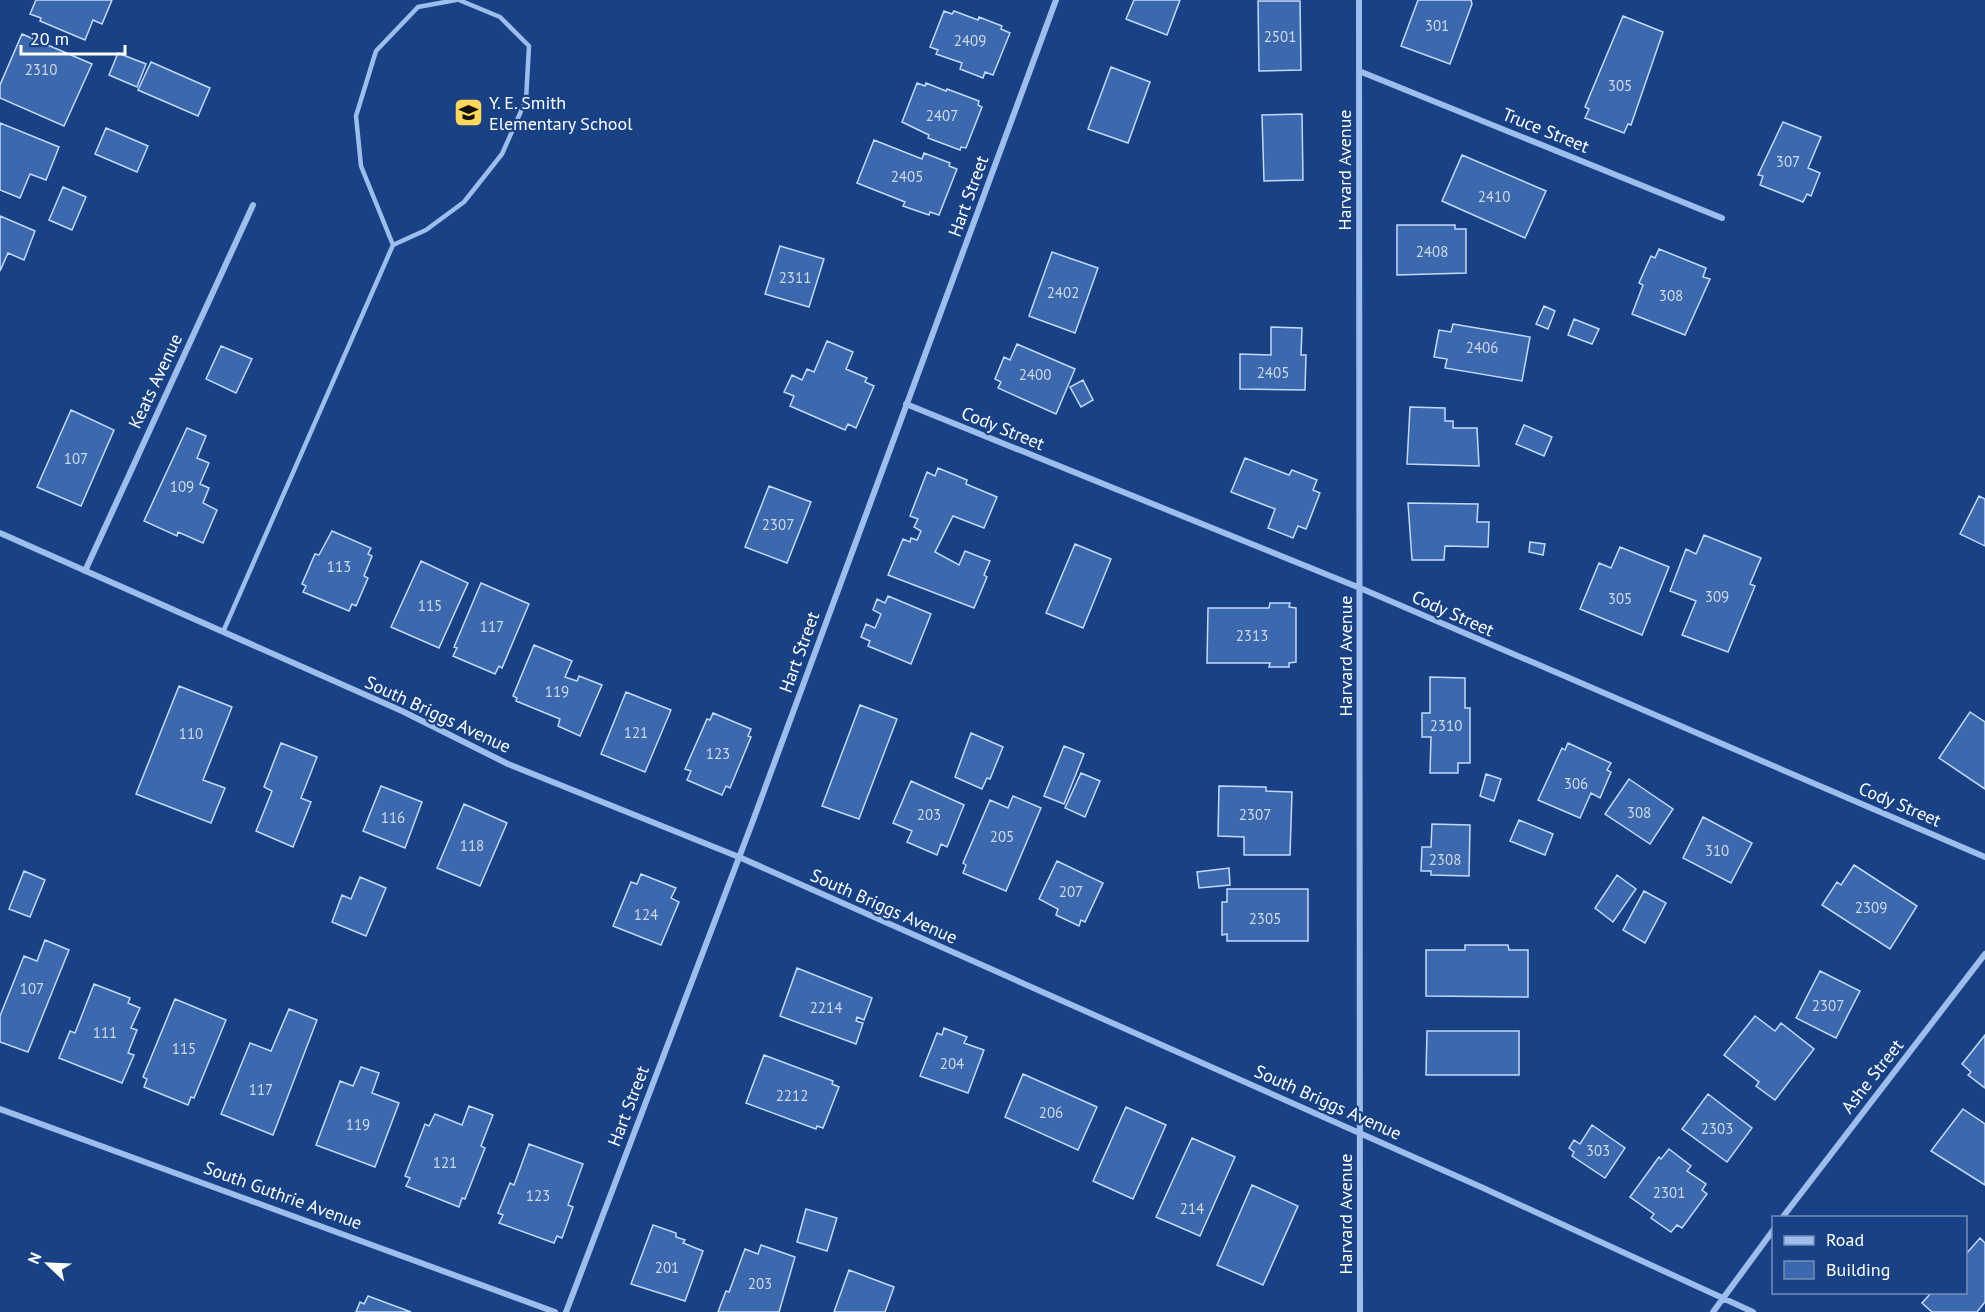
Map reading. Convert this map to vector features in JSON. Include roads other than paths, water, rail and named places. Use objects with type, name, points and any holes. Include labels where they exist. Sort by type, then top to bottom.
[{"type":"street","name":"Hart Street","points":[[566,1312],[740,856],[1056,0]]},
{"type":"street","name":"Harvard Avenue","points":[[1359,0],[1360,1312]]},
{"type":"street","name":"Truce Street","points":[[1359,71],[1722,218]]},
{"type":"street","name":"Keats Avenue","points":[[85,571],[252,205]]},
{"type":"street","name":"Cody Street","points":[[906,404],[1360,588],[1985,857]]},
{"type":"street","name":"South Briggs Avenue","points":[[0,533],[402,711],[508,764],[740,856],[1360,1133],[1753,1312]]},
{"type":"street","name":"Ashe Street","points":[[1784,1216],[1985,954]]},
{"type":"street","name":"South Guthrie Avenue","points":[[0,1109],[555,1312]]},
{"type":"street","points":[[1713,1312],[1772,1230]]},
{"type":"lane","points":[[223,632],[393,245],[426,230],[464,202],[502,154],[526,100],[529,46],[500,17],[458,0],[418,7],[376,51],[356,116],[361,166],[393,245]]},
{"type":"place","name":"Y. E. Smith Elementary School","points":[[468,112]]}]
